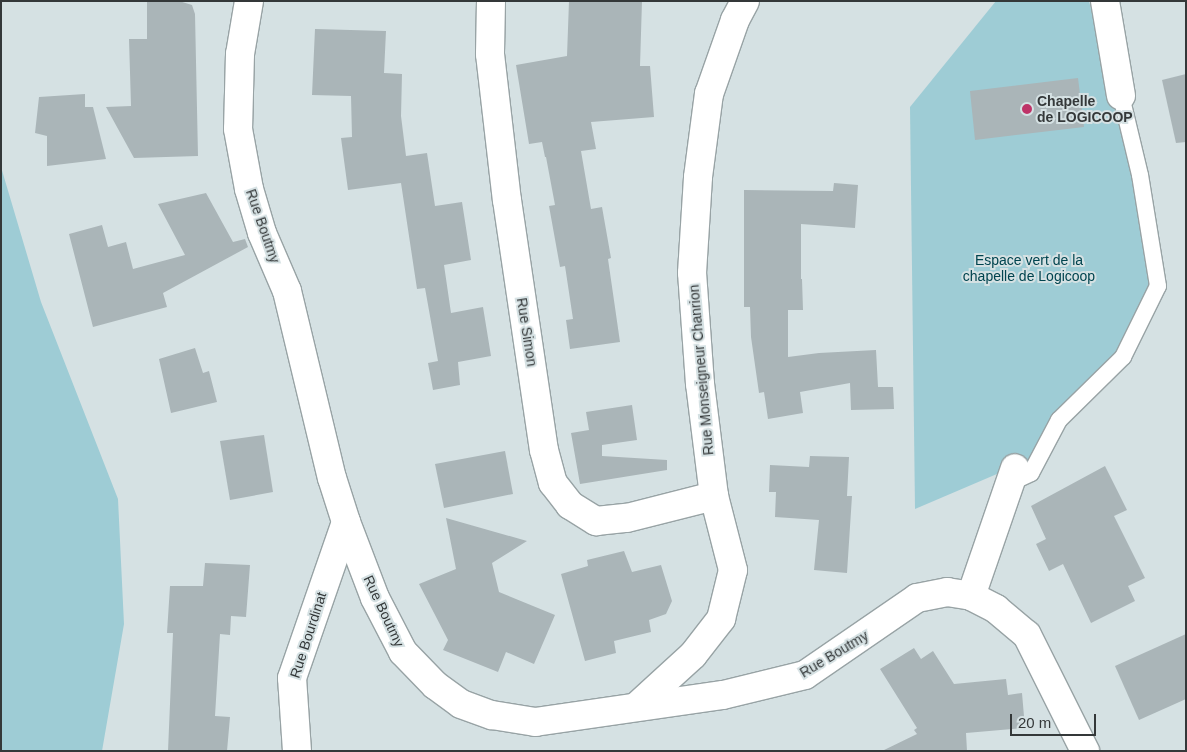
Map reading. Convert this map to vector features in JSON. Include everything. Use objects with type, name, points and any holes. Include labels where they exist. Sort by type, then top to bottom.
[{"type":"street","name":"Rue Boutmy","points":[[249,1],[240,54],[238,129],[249,189],[262,232],[287,291],[332,478],[346,522],[375,598],[403,652],[435,685],[461,704],[492,714],[535,722],[723,695],[806,674],[917,598],[947,592],[971,596],[996,609],[1026,635],[1085,751]]},
{"type":"street","name":"Rue Simon","points":[[491,1],[490,54],[507,200],[544,450],[553,483],[570,505],[596,521],[628,518],[714,496]]},
{"type":"street","name":"Rue Monseigneur Chanrion","points":[[636,707],[693,655],[722,619],[733,570],[714,496],[700,384],[692,273],[698,176],[709,94],[735,20],[745,1]]},
{"type":"street","points":[[1105,1],[1122,96]]},
{"type":"street","points":[[971,596],[1012,475]]},
{"type":"street","name":"Rue Bourdinat","points":[[297,751],[292,678],[346,522]]},
{"type":"lane","points":[[1012,475],[1031,473],[1060,420],[1122,357],[1158,286],[1140,175],[1122,96]]},
{"type":"green space","name":"Espace vert de la chapelle de Logicoop","points":[[996,1],[1089,1],[1134,182],[1150,287],[1116,356],[1030,460],[915,509],[910,107]]},
{"type":"green space","points":[[1,167],[41,302],[118,499],[124,624],[102,751],[1,751]]},
{"type":"building","points":[[147,1],[179,1],[192,5],[195,14],[198,156],[134,158],[106,107],[131,106],[129,39],[147,39]]},
{"type":"building","points":[[569,1],[642,1],[640,66],[650,66],[654,117],[591,122],[596,149],[581,151],[591,209],[602,207],[611,258],[608,259],[620,342],[570,349],[566,320],[573,319],[565,266],[560,267],[549,206],[555,205],[546,157],[542,142],[529,144],[516,65],[567,56]]},
{"type":"building","points":[[315,29],[386,31],[384,73],[402,74],[401,116],[406,156],[427,153],[435,206],[462,202],[471,260],[444,265],[451,313],[483,307],[491,356],[458,362],[460,385],[433,390],[428,363],[438,361],[425,288],[417,289],[401,183],[348,190],[341,138],[352,137],[351,96],[312,95]]},
{"type":"building","points":[[1186,74],[1186,142],[1176,143],[1162,80]]},
{"type":"building","name":"Chapelle de LOGICOOP","points":[[1078,78],[1084,127],[975,140],[970,91]]},
{"type":"building","points":[[85,94],[85,107],[93,107],[106,159],[47,166],[47,136],[35,133],[39,97]]},
{"type":"building","points":[[834,183],[858,185],[855,228],[801,224],[803,310],[788,310],[788,357],[819,353],[876,350],[878,387],[893,387],[894,409],[851,410],[850,383],[800,392],[803,413],[768,419],[764,392],[759,393],[751,337],[750,307],[744,307],[744,190],[833,191]]},
{"type":"building","points":[[206,193],[233,242],[245,239],[248,247],[163,293],[167,307],[93,327],[69,234],[102,225],[108,247],[126,242],[133,269],[185,255],[158,204]]},
{"type":"building","points":[[195,348],[203,373],[209,371],[217,402],[171,413],[159,359]]},
{"type":"building","points":[[632,405],[637,440],[602,445],[602,456],[667,460],[667,470],[580,484],[571,433],[589,430],[586,412]]},
{"type":"building","points":[[264,435],[273,492],[230,500],[220,441]]},
{"type":"building","points":[[505,451],[513,494],[444,508],[435,464]]},
{"type":"building","points":[[810,456],[849,457],[847,496],[852,496],[847,573],[814,570],[819,520],[775,517],[776,492],[769,492],[770,465],[809,467]]},
{"type":"building","points":[[1105,466],[1127,510],[1114,516],[1145,578],[1128,586],[1135,601],[1091,623],[1063,564],[1049,571],[1036,544],[1046,539],[1031,506]]},
{"type":"building","points":[[446,518],[527,541],[492,563],[499,592],[555,615],[534,664],[506,652],[498,672],[443,650],[448,640],[419,584],[456,569]]},
{"type":"building","points":[[624,551],[632,572],[661,565],[672,601],[666,614],[649,620],[651,632],[614,641],[616,653],[585,661],[561,574],[588,566],[587,560]]},
{"type":"building","points":[[205,563],[250,565],[246,617],[231,616],[230,635],[220,634],[215,716],[230,717],[227,751],[168,751],[173,633],[167,633],[170,586],[203,586]]},
{"type":"building","points":[[1186,634],[1186,699],[1139,720],[1115,666]]},
{"type":"building","points":[[914,648],[921,659],[933,651],[954,684],[1006,679],[1008,695],[1022,693],[1025,728],[966,733],[967,751],[882,751],[917,734],[914,730],[917,728],[880,669]]},
{"type":"place","name":"Chapelle de LOGICOOP","points":[[1027,109]]}]
